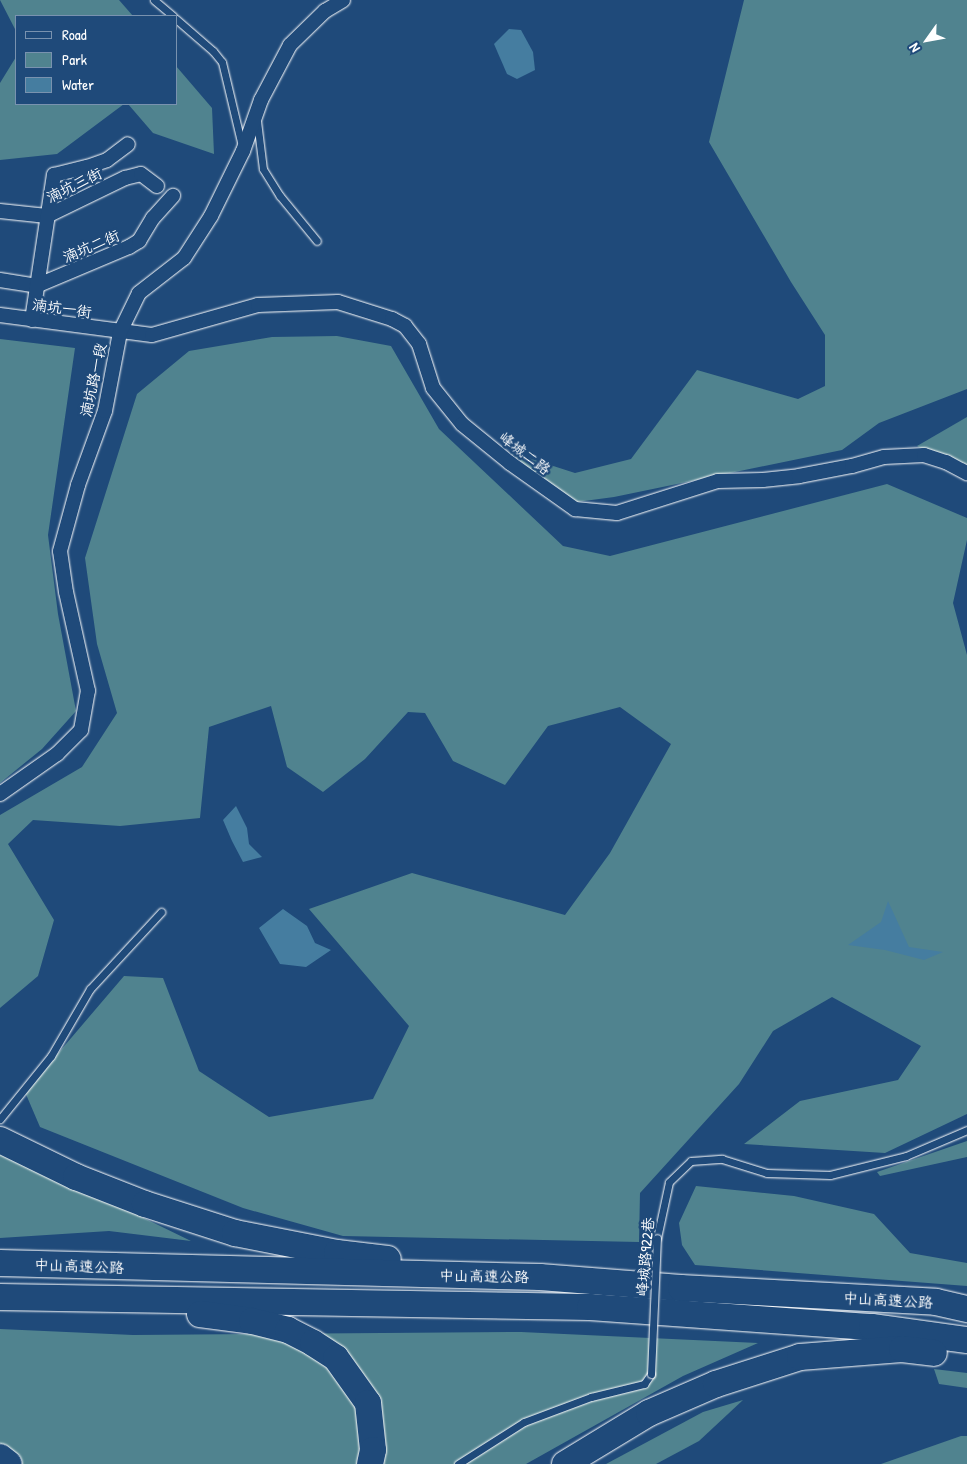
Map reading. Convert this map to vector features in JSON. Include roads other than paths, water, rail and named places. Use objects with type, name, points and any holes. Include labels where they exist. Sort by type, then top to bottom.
[{"type":"highway","points":[[0,1140],[76,1177],[145,1204],[235,1233],[337,1253],[540,1277]]},
{"type":"highway","name":"中山高速公路","points":[[0,1263],[540,1277],[690,1289],[936,1302],[967,1309]]},
{"type":"highway","name":"中山高速公路","points":[[0,1297],[590,1307],[872,1327],[967,1340]]},
{"type":"highway","points":[[76,1298],[118,1306],[252,1321],[288,1330],[313,1343],[336,1358],[368,1403],[373,1450],[370,1464]]},
{"type":"highway","points":[[565,1464],[649,1413],[716,1384],[800,1357],[902,1349],[967,1354]]},
{"type":"highway","points":[[0,1457],[9,1464]]},
{"type":"street","name":"湳坑路一段","points":[[0,794],[57,754],[81,730],[88,691],[66,592],[60,551],[78,485],[105,410],[120,332],[139,293],[184,258],[211,216],[243,152],[257,113],[290,45],[325,11],[343,0]]},
{"type":"street","points":[[32,320],[54,175],[88,167],[107,160],[128,144]]},
{"type":"street","name":"湳坑三街","points":[[0,211],[47,216],[125,178],[141,174],[157,186]]},
{"type":"street","name":"湳坑二街","points":[[36,286],[139,241],[153,218],[173,196]]},
{"type":"street","points":[[0,280],[36,286]]},
{"type":"street","name":"峰城二路","points":[[120,332],[152,335],[258,305],[338,302],[392,319],[404,326],[419,344],[433,388],[462,424],[510,463],[575,509],[617,513],[718,482],[799,476],[852,466],[884,457],[924,455],[946,462],[967,473]]},
{"type":"street","name":"湳坑一街","points":[[0,315],[120,332]]},
{"type":"lane","points":[[154,0],[172,15]]},
{"type":"lane","points":[[178,21],[213,51],[222,62],[243,152]]},
{"type":"lane","points":[[257,113],[263,169],[280,196],[317,241]]},
{"type":"lane","points":[[0,1119],[51,1056],[90,989],[161,912]]},
{"type":"lane","name":"峰城路922巷","points":[[458,1464],[524,1422],[590,1397],[644,1384],[651,1374],[657,1238],[669,1182],[691,1161],[722,1159],[767,1173],[830,1175],[906,1156],[967,1130]]},
{"type":"water","points":[[509,29],[521,30],[533,52],[535,70],[517,79],[507,74],[494,44]]},
{"type":"water","points":[[236,806],[247,828],[249,844],[262,857],[243,862],[232,841],[223,820]]},
{"type":"water","points":[[888,901],[909,947],[943,952],[924,960],[885,950],[848,945],[881,922]]},
{"type":"water","points":[[283,909],[307,926],[315,943],[331,950],[306,967],[280,964],[259,928]]}]
